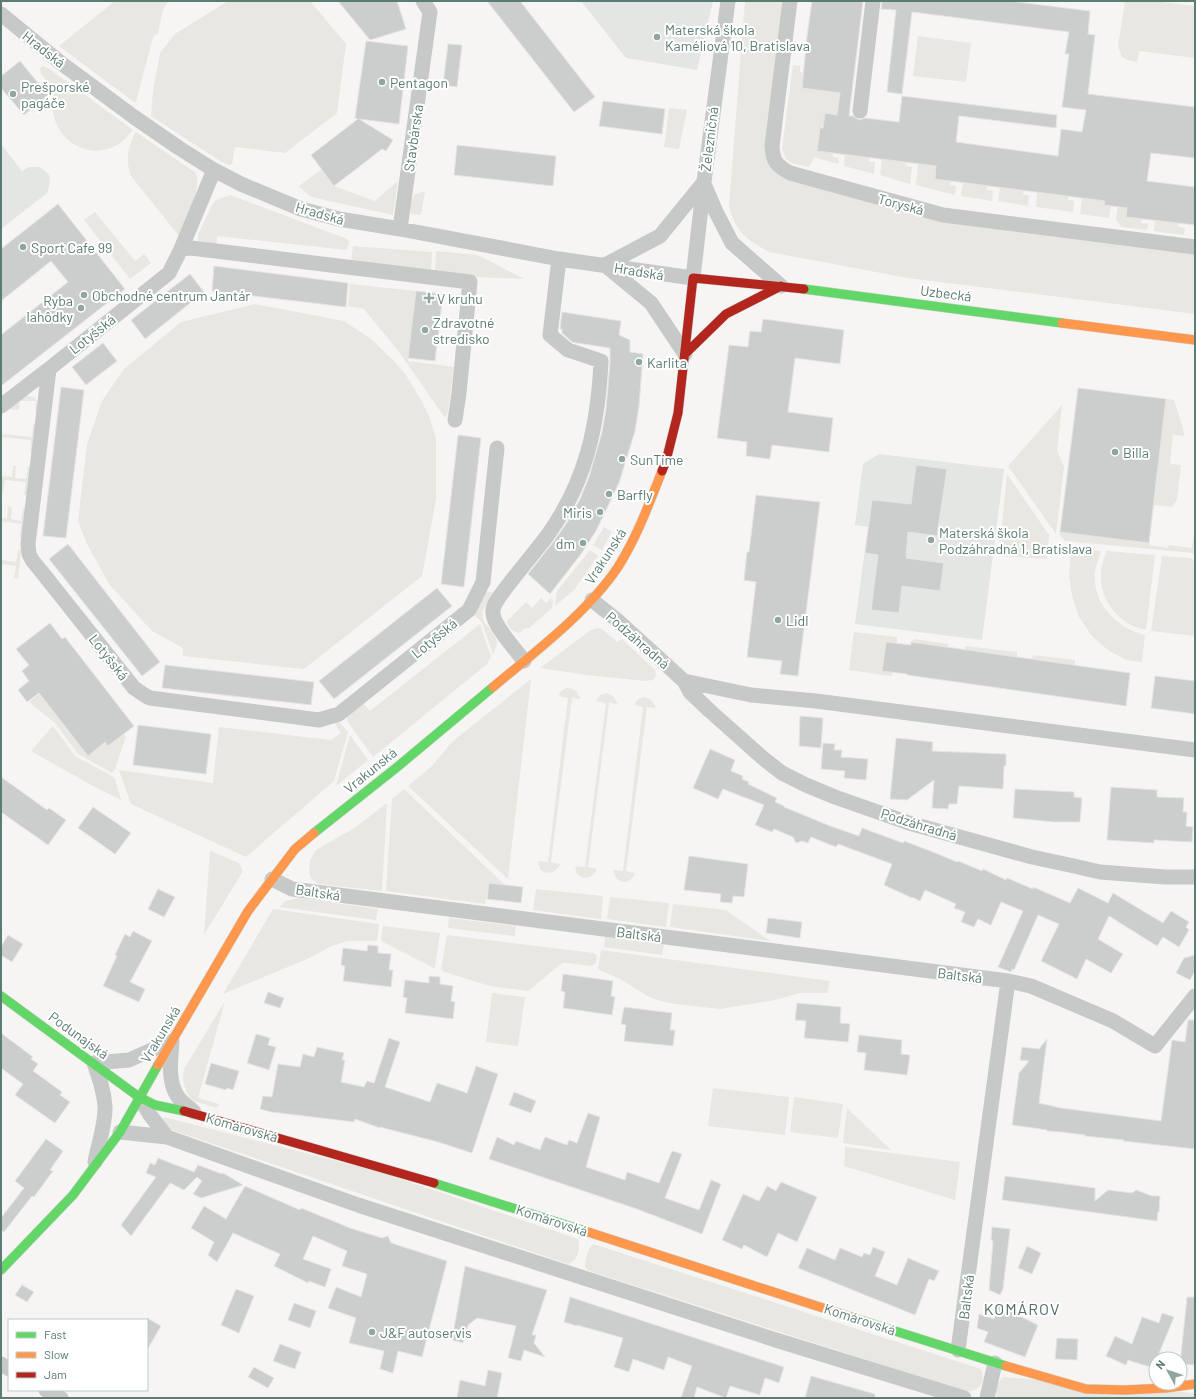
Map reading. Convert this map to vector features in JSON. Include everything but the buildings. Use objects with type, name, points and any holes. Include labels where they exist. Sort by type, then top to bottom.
[{"type":"street","name":"Stavbárska","points":[[400,229],[430,12],[423,1]]},
{"type":"street","name":"Železničná","points":[[693,278],[728,1]]},
{"type":"street","name":"Toryská","points":[[790,1],[772,146],[773,156],[777,165],[790,173],[943,215],[1195,247]]},
{"type":"street","points":[[860,111],[873,1]]},
{"type":"street","name":"Hradská","points":[[1,14],[46,51],[134,117],[179,148],[214,170],[242,184],[307,211],[339,219],[559,259],[693,278]]},
{"type":"street","name":"Lotyšská","points":[[214,170],[181,249],[169,273],[49,369],[31,516],[28,544],[29,554],[40,571],[57,590],[131,684],[140,693],[150,698],[318,720],[340,714],[472,606],[483,582],[497,448]]},
{"type":"street","points":[[704,182],[716,212],[732,243],[782,286],[726,314],[685,354],[650,303],[605,266],[660,236],[704,182]]},
{"type":"street","points":[[181,249],[191,248],[470,282],[455,420]]},
{"type":"street","points":[[524,661],[503,632],[493,616],[492,611],[500,596],[544,540],[560,516],[573,491],[587,458],[600,390],[601,361],[568,350],[550,335],[559,259]]},
{"type":"street","name":"Uzbecká","points":[[693,278],[782,286],[1195,340]]},
{"type":"street","name":"Vrakunská","points":[[1,1270],[73,1196],[120,1132],[248,911],[294,849],[396,768],[524,661],[592,600],[609,579],[632,543],[653,496],[666,461],[678,413],[693,278]]},
{"type":"street","points":[[1,406],[49,369]]},
{"type":"street","name":"Podzáhradná","points":[[592,600],[617,620],[684,681],[690,692],[764,759],[782,773],[806,785],[835,797],[909,823],[1032,857],[1100,872],[1165,877],[1195,877]]},
{"type":"street","points":[[684,681],[750,695],[831,703],[1195,750]]},
{"type":"street","name":"Baltská","points":[[272,879],[292,889],[1008,981],[1031,986],[1113,1021],[1155,1046],[1195,996]]},
{"type":"street","name":"Baltská","points":[[958,1350],[1008,981]]},
{"type":"street","name":"Podunajská","points":[[1,996],[94,1063],[139,1098]]},
{"type":"street","points":[[93,1169],[105,1107],[102,1087],[94,1063],[129,1060],[172,1041],[170,1067],[173,1087],[178,1098],[196,1114]]},
{"type":"street","points":[[139,1098],[150,1115],[168,1137]]},
{"type":"street","name":"Komárovská","points":[[139,1098],[155,1105],[196,1114],[440,1184],[995,1363],[1086,1389],[1125,1390],[1166,1388],[1195,1384]]},
{"type":"street","points":[[120,1132],[168,1137],[374,1210],[786,1343],[964,1398]]},
{"type":"street","points":[[987,1398],[995,1363]]},
{"type":"street","points":[[48,1391],[61,1398]]},
{"type":"shaded area","points":[[115,1],[168,1],[163,10],[158,33],[154,36],[152,41],[136,102],[59,46]]},
{"type":"shaded area","points":[[228,1],[311,2],[346,44],[337,113],[285,153],[235,147],[232,164],[229,165],[220,161],[151,116],[153,91],[160,53],[175,34]]},
{"type":"shaded area","name":"Materská škola Kaméliová 10, Bratislava","points":[[581,1],[713,1],[697,70],[626,58]]},
{"type":"shaded area","points":[[745,1],[783,1],[765,146],[768,162],[777,173],[787,179],[1195,254],[1195,314],[908,278],[769,252],[754,243],[738,228],[729,205]]},
{"type":"shaded area","points":[[852,1],[839,102],[848,116],[825,113],[824,124],[820,128],[817,151],[833,153],[833,157],[839,158],[838,164],[814,157],[809,167],[792,163],[786,159],[782,149],[793,65],[800,66],[800,72],[803,73],[802,88],[824,91]]},
{"type":"shaded area","points":[[1125,1],[1153,1],[1195,6],[1195,58],[1139,51],[1137,62],[1122,57],[1118,46]]},
{"type":"shaded area","points":[[918,36],[971,43],[966,82],[913,76]]},
{"type":"shaded area","points":[[43,66],[48,68],[133,130],[117,145],[104,150],[91,150],[79,147],[68,140],[60,130],[54,118],[52,105],[55,91],[41,74],[40,68]]},
{"type":"shaded area","points":[[669,108],[687,110],[679,149],[664,147]]},
{"type":"shaded area","points":[[136,132],[196,173],[197,188],[195,196],[179,236],[131,176],[128,164],[128,154]]},
{"type":"shaded area","points":[[1,144],[22,171],[29,167],[39,167],[49,175],[50,181],[47,193],[1,229]]},
{"type":"shaded area","points":[[845,155],[869,158],[869,162],[875,162],[874,174],[844,166]]},
{"type":"shaded area","points":[[882,159],[906,163],[906,166],[912,167],[910,184],[880,175]]},
{"type":"shaded area","points":[[918,164],[936,166],[935,179],[951,181],[950,185],[956,186],[955,195],[916,185]]},
{"type":"shaded area","points":[[322,169],[334,186],[375,201],[398,181],[393,215],[311,197],[299,186]]},
{"type":"shaded area","points":[[963,183],[987,186],[987,190],[993,191],[992,201],[961,196]]},
{"type":"shaded area","points":[[1000,188],[1024,191],[1023,195],[1029,195],[1028,206],[998,201]]},
{"type":"shaded area","points":[[425,191],[421,215],[411,214],[410,207],[414,195]]},
{"type":"shaded area","points":[[1037,193],[1068,196],[1068,200],[1074,201],[1073,212],[1036,207]]},
{"type":"shaded area","points":[[230,195],[347,239],[349,242],[347,250],[217,236],[216,246],[199,243],[198,235],[212,205],[216,200]]},
{"type":"shaded area","points":[[1082,198],[1105,201],[1105,205],[1111,206],[1109,218],[1080,214]]},
{"type":"shaded area","points":[[1118,203],[1127,204],[1126,217],[1142,219],[1141,223],[1148,224],[1147,230],[1121,227],[1116,219]]},
{"type":"shaded area","points":[[95,212],[135,261],[144,254],[151,263],[130,279],[84,220]]},
{"type":"shaded area","points":[[1155,220],[1179,223],[1178,227],[1185,228],[1184,235],[1154,231]]},
{"type":"shaded area","points":[[353,246],[432,252],[431,270],[351,262]]},
{"type":"shaded area","points":[[436,251],[478,255],[524,279],[476,277],[435,271]]},
{"type":"shaded area","points":[[350,284],[416,291],[408,361],[454,367],[447,416],[445,417],[443,415],[399,352],[364,309],[348,306]]},
{"type":"shaded area","points":[[255,304],[344,321],[371,339],[406,375],[429,416],[436,438],[436,499],[422,576],[304,669],[183,656],[183,648],[152,631],[109,584],[87,544],[78,521],[87,444],[102,401],[124,369],[181,322]]},
{"type":"shaded area","points":[[26,396],[35,398],[37,402],[38,411],[35,411],[36,401],[20,401],[19,410],[7,409],[22,398]]},
{"type":"shaded area","points":[[1166,399],[1174,400],[1184,436],[1173,435],[1170,464],[1181,465],[1177,500],[1172,507],[1154,505]]},
{"type":"shaded area","points":[[1062,405],[1057,451],[1064,467],[1056,534],[1008,466]]},
{"type":"shaded area","points":[[33,424],[36,425],[33,453],[30,453],[31,440],[1,437],[1,434],[32,437]]},
{"type":"shaded area","name":"Materská škola Podzáhradná 1, Bratislava","points":[[879,454],[1004,469],[982,640],[855,624],[868,527],[855,525],[863,464]]},
{"type":"shaded area","points":[[13,466],[16,466],[15,478],[26,479],[28,466],[31,467],[28,495],[24,495],[26,482],[5,480],[3,492],[1,492],[1,476],[12,477]]},
{"type":"shaded area","points":[[1007,474],[1049,535],[1047,559],[999,556]]},
{"type":"shaded area","points":[[8,506],[12,507],[11,519],[21,521],[23,508],[26,508],[23,537],[20,537],[21,524],[1,521],[1,518],[7,519]]},
{"type":"shaded area","points":[[1195,524],[1195,556],[1193,553],[1065,541],[1059,534],[1060,532],[1149,543],[1149,545],[1168,548],[1169,545],[1192,548]]},
{"type":"shaded area","points":[[604,527],[612,532],[602,550],[593,545]]},
{"type":"shaded area","points":[[1071,548],[1101,551],[1095,572],[1097,594],[1102,604],[1116,620],[1134,632],[1145,635],[1142,662],[1126,660],[1108,650],[1092,636],[1079,617],[1072,596],[1069,575]]},
{"type":"shaded area","points":[[18,550],[21,550],[18,579],[14,578],[16,566],[1,564],[1,560],[16,562]]},
{"type":"shaded area","points":[[590,550],[598,556],[574,590],[555,606],[557,591]]},
{"type":"shaded area","points":[[1107,551],[1155,555],[1146,630],[1133,626],[1122,619],[1113,611],[1107,600],[1102,589],[1101,576],[1102,564]]},
{"type":"shaded area","points":[[1162,556],[1191,558],[1195,563],[1195,636],[1151,631]]},
{"type":"shaded area","points":[[483,591],[497,593],[485,606],[482,614],[485,623],[491,630],[497,642],[493,654],[482,623],[473,613]]},
{"type":"shaded area","points":[[541,598],[546,603],[551,598],[553,600],[552,608],[529,628],[523,629],[520,633],[515,632],[508,626],[507,621],[526,602],[532,608]]},
{"type":"shaded area","points":[[480,624],[491,657],[487,664],[373,757],[348,722],[346,715],[362,702],[370,711]]},
{"type":"shaded area","points":[[597,628],[602,629],[617,642],[622,639],[655,670],[656,676],[653,680],[645,681],[587,675],[540,668],[591,630]]},
{"type":"shaded area","points":[[854,632],[897,637],[897,644],[885,643],[882,670],[894,672],[891,676],[849,670]]},
{"type":"shaded area","points":[[914,639],[948,644],[948,647],[911,642]]},
{"type":"shaded area","points":[[965,646],[1017,652],[1017,657],[965,650]]},
{"type":"shaded area","points":[[1033,655],[1075,660],[1075,665],[1032,659]]},
{"type":"shaded area","points":[[531,679],[508,879],[408,786],[432,766],[453,741]]},
{"type":"shaded area","points":[[566,688],[575,690],[580,699],[572,698],[551,862],[560,864],[556,870],[549,873],[540,869],[538,861],[548,862],[568,698],[559,696],[560,692]]},
{"type":"shaded area","points":[[607,693],[613,696],[618,704],[609,703],[588,867],[597,869],[593,875],[586,878],[577,874],[575,866],[585,867],[606,703],[596,701],[600,695]]},
{"type":"shaded area","points":[[39,694],[88,756],[105,742],[108,746],[116,740],[115,738],[118,735],[120,737],[124,734],[126,737],[115,769],[112,773],[78,754],[55,723],[29,702]]},
{"type":"shaded area","points":[[645,697],[651,700],[656,708],[647,707],[626,871],[635,873],[632,879],[624,882],[616,878],[613,870],[623,871],[643,707],[634,705],[638,699]]},
{"type":"shaded area","points":[[337,720],[348,732],[334,781],[246,857],[131,804],[119,770],[213,783],[219,727],[331,740],[341,733],[334,722]]},
{"type":"shaded area","points":[[53,726],[75,756],[115,779],[121,800],[31,751]]},
{"type":"shaded area","points":[[350,735],[368,760],[336,786]]},
{"type":"shaded area","points":[[404,789],[505,885],[489,883],[485,904],[386,891],[392,799]]},
{"type":"shaded area","points":[[387,803],[382,891],[318,884],[311,878],[309,873],[310,860],[316,850],[356,827]]},
{"type":"shaded area","points":[[210,851],[239,863],[243,871],[204,935]]},
{"type":"shaded area","points":[[536,889],[603,896],[601,919],[533,910]]},
{"type":"shaded area","points":[[610,897],[669,903],[666,927],[607,919]]},
{"type":"shaded area","points":[[300,898],[378,909],[376,920],[280,907],[285,901]]},
{"type":"shaded area","points":[[673,904],[726,910],[770,941],[670,927]]},
{"type":"shaded area","points":[[273,909],[379,924],[377,941],[347,941],[332,946],[307,959],[223,994]]},
{"type":"shaded area","points":[[449,918],[516,926],[515,936],[448,928]]},
{"type":"shaded area","points":[[383,926],[440,933],[435,967],[434,968],[381,941]]},
{"type":"shaded area","points":[[447,935],[594,953],[597,956],[596,963],[591,966],[562,963],[528,991],[490,986],[444,972],[441,969]]},
{"type":"shaded area","points":[[605,937],[664,944],[662,955],[604,947]]},
{"type":"shaded area","points":[[601,950],[830,981],[827,993],[800,993],[775,1000],[720,1009],[675,1004],[649,997],[622,980],[598,969]]},
{"type":"shaded area","points":[[492,993],[525,997],[518,1046],[486,1042]]},
{"type":"shaded area","points":[[225,1001],[198,1098],[219,1104],[217,1108],[194,1101],[188,1095],[184,1086],[183,1073]]},
{"type":"shaded area","points":[[713,1088],[789,1097],[785,1135],[708,1126]]},
{"type":"shaded area","points":[[794,1097],[843,1104],[838,1138],[790,1132]]},
{"type":"shaded area","points":[[847,1108],[891,1150],[843,1143]]},
{"type":"shaded area","points":[[164,1117],[380,1172],[578,1239],[578,1254],[574,1260],[568,1264],[166,1128],[162,1121]]},
{"type":"shaded area","points":[[845,1147],[960,1162],[955,1200],[844,1166]]},
{"type":"shaded area","points":[[593,1244],[981,1369],[983,1373],[982,1382],[974,1390],[965,1391],[589,1271],[585,1267],[588,1251]]},
{"type":"shaded area","points":[[1004,1377],[1148,1389],[1148,1391],[1195,1393],[1195,1398],[998,1398],[996,1392],[1000,1381]]},
{"type":"traffic: fast","points":[[804,289],[1062,323]]},
{"type":"traffic: fast","points":[[314,833],[396,768],[493,687]]},
{"type":"traffic: fast","points":[[1,996],[139,1097],[155,1105],[184,1111]]},
{"type":"traffic: fast","points":[[1,1270],[73,1195],[120,1132],[158,1065]]},
{"type":"traffic: fast","points":[[434,1183],[585,1231]]},
{"type":"traffic: fast","points":[[857,1319],[1006,1366]]},
{"type":"traffic: slow","points":[[1062,323],[1195,340]]},
{"type":"traffic: slow","points":[[493,687],[560,631],[606,584],[625,556],[631,544],[662,471]]},
{"type":"traffic: slow","points":[[158,1065],[248,911],[295,849],[314,833]]},
{"type":"traffic: slow","points":[[585,1231],[857,1319]]},
{"type":"traffic: slow","points":[[1006,1366],[1086,1389],[1125,1390],[1166,1388],[1195,1384]]},
{"type":"traffic: jam","points":[[662,471],[678,413],[693,278],[804,289]]},
{"type":"traffic: jam","points":[[685,354],[726,314],[781,286]]},
{"type":"traffic: jam","points":[[184,1111],[434,1183]]},
{"type":"place","name":"Materská škola Kaméliová 10, Bratislava","points":[[657,37]]},
{"type":"place","name":"Pentagon","points":[[382,82]]},
{"type":"place","name":"Prešporské pagáče","points":[[13,94]]},
{"type":"place","name":"Sport Cafe 99","points":[[23,247]]},
{"type":"place","name":"Obchodné centrum Jantár","points":[[84,295]]},
{"type":"place","name":"V kruhu","points":[[429,298]]},
{"type":"place","name":"Ryba lahôdky","points":[[81,308]]},
{"type":"place","name":"Zdravotné stredisko","points":[[425,330]]},
{"type":"place","name":"Karlita","points":[[639,362]]},
{"type":"place","name":"Billa","points":[[1115,452]]},
{"type":"place","name":"SunTime","points":[[622,459]]},
{"type":"place","name":"Barfly","points":[[609,494]]},
{"type":"place","name":"Miris","points":[[600,512]]},
{"type":"place","name":"Materská škola Podzáhradná 1, Bratislava","points":[[931,540]]},
{"type":"place","name":"dm","points":[[583,543]]},
{"type":"place","name":"Lidl","points":[[778,620]]},
{"type":"place","name":"J&F autoservis","points":[[372,1332]]},
{"type":"district","name":"KOMÁROV","points":[[1022,1308]]}]
